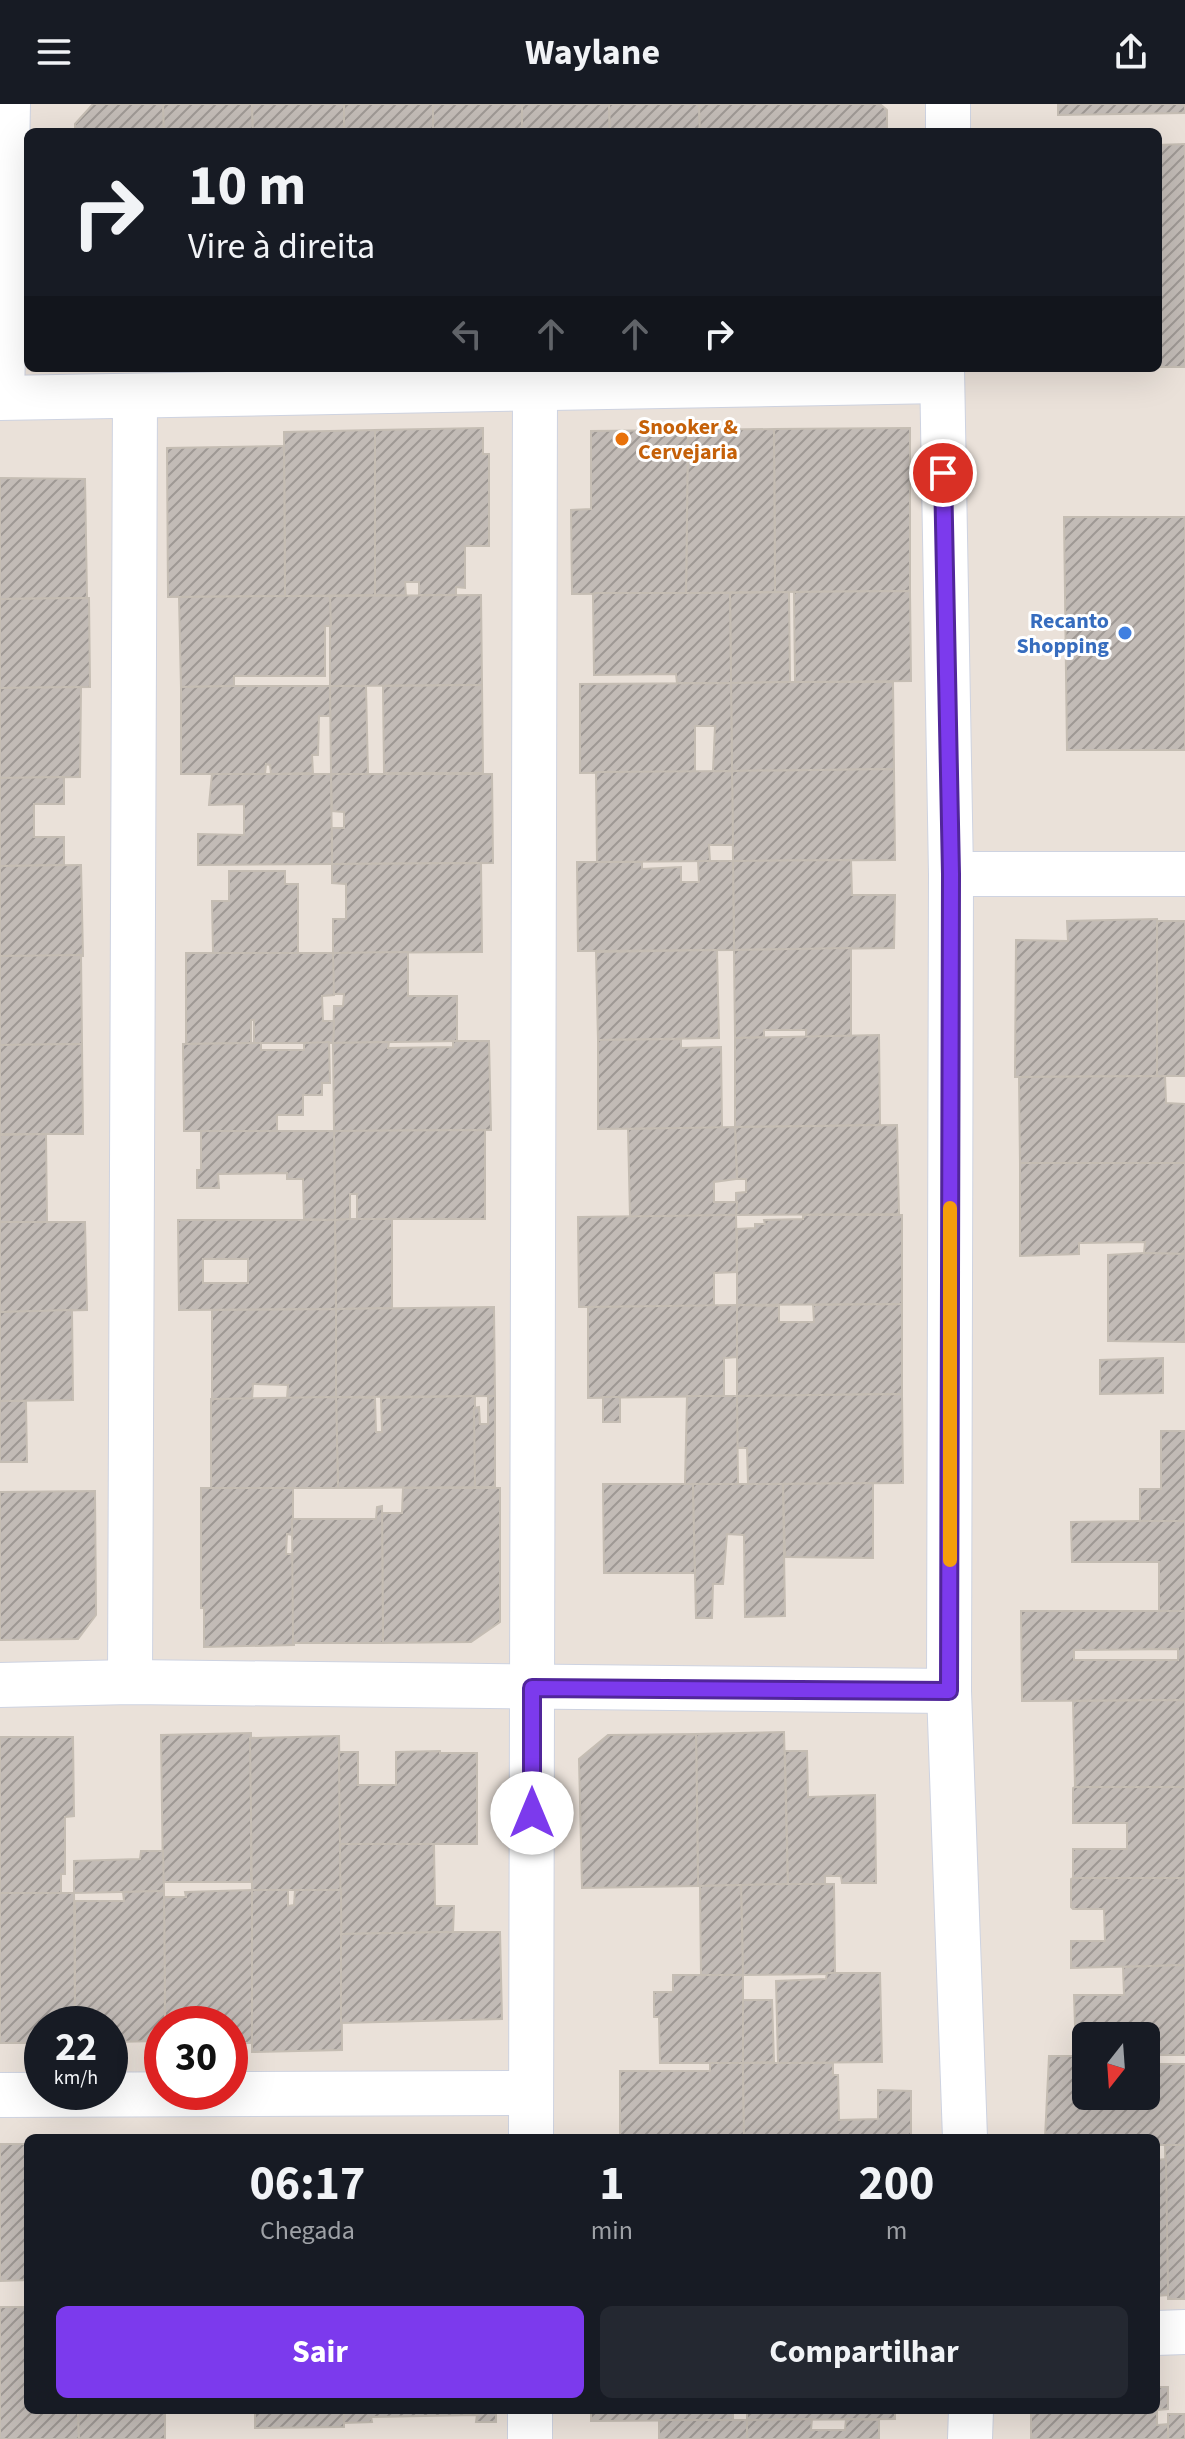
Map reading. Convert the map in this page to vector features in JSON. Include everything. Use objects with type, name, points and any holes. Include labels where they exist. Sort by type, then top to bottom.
[{"type":"street","points":[[948,104],[948,128]]},
{"type":"street","points":[[3,398],[535,390],[942,374],[951,874],[949,1691],[965,2134]]},
{"type":"street","points":[[531,2134],[535,390]]},
{"type":"street","points":[[130,1682],[135,396]]},
{"type":"street","points":[[951,874],[1185,874]]},
{"type":"street","points":[[0,1685],[130,1682],[949,1691]]},
{"type":"street","points":[[0,2095],[531,2093]]},
{"type":"street","points":[[1160,2333],[1185,2332]]},
{"type":"street","points":[[530,2414],[530,2439]]},
{"type":"street","points":[[970,2439],[971,2414]]},
{"type":"lane","points":[[3,398],[12,104]]},
{"type":"building","points":[[93,104],[163,104],[164,128],[75,128]]},
{"type":"building","points":[[163,104],[252,104],[253,128],[164,128]]},
{"type":"building","points":[[252,104],[344,104],[344,128],[253,128]]},
{"type":"building","points":[[344,104],[433,104],[433,128],[344,128]]},
{"type":"building","points":[[433,104],[522,104],[522,128],[433,128]]},
{"type":"building","points":[[522,104],[609,104],[610,128],[522,128]]},
{"type":"building","points":[[609,104],[699,104],[700,128],[610,128]]},
{"type":"building","points":[[699,104],[880,104],[887,110],[887,128],[700,128]]},
{"type":"building","points":[[1058,104],[1185,104],[1185,113],[1058,115]]},
{"type":"building","points":[[1185,144],[1185,367],[1162,367],[1162,145]]},
{"type":"building","points":[[483,428],[483,454],[489,454],[489,546],[465,546],[465,588],[456,587],[456,595],[419,595],[419,582],[405,582],[406,596],[375,595],[375,430]]},
{"type":"building","points":[[910,428],[910,591],[775,592],[774,429]]},
{"type":"building","points":[[774,429],[775,592],[686,593],[688,430]]},
{"type":"building","points":[[375,430],[375,595],[285,596],[284,432]]},
{"type":"building","points":[[688,430],[686,593],[572,594],[571,510],[591,509],[591,431]]},
{"type":"building","points":[[284,446],[285,596],[168,597],[167,448]]},
{"type":"building","points":[[0,478],[85,479],[87,598],[0,599]]},
{"type":"building","name":"Recanto Shopping","points":[[1064,517],[1185,517],[1185,750],[1067,750]]},
{"type":"building","points":[[910,591],[911,681],[795,682],[794,592]]},
{"type":"building","points":[[789,592],[790,682],[731,683],[730,593]]},
{"type":"building","points":[[730,593],[731,683],[677,683],[676,674],[594,675],[593,594]]},
{"type":"building","points":[[481,595],[482,685],[330,686],[330,596]]},
{"type":"building","points":[[330,596],[331,626],[325,626],[325,676],[234,676],[234,686],[181,687],[179,597]]},
{"type":"building","points":[[89,598],[90,687],[0,688],[0,599]]},
{"type":"building","points":[[893,682],[894,769],[732,771],[731,683]]},
{"type":"building","points":[[731,683],[732,771],[713,771],[715,726],[695,726],[695,772],[580,773],[580,684]]},
{"type":"building","points":[[482,685],[483,773],[384,773],[383,686]]},
{"type":"building","points":[[330,686],[331,716],[319,716],[318,755],[312,755],[313,773],[271,774],[270,765],[266,764],[265,774],[181,774],[181,687]]},
{"type":"building","points":[[330,686],[366,686],[368,774],[331,774]]},
{"type":"building","points":[[81,687],[80,777],[0,778],[0,688]]},
{"type":"building","points":[[894,769],[895,860],[733,861],[732,771]]},
{"type":"building","points":[[732,771],[733,845],[709,845],[710,861],[597,862],[596,772]]},
{"type":"building","points":[[212,774],[331,774],[332,864],[198,865],[198,834],[244,835],[244,804],[209,805]]},
{"type":"building","points":[[331,774],[492,774],[493,863],[332,864],[332,828],[344,828],[344,812],[332,811]]},
{"type":"building","points":[[64,777],[64,804],[34,804],[34,837],[64,837],[64,865],[0,866],[0,778]]},
{"type":"building","points":[[851,860],[852,895],[895,895],[894,948],[734,950],[733,861]]},
{"type":"building","points":[[698,861],[733,861],[734,950],[578,951],[577,862],[642,862],[642,869],[681,867],[681,882],[699,882]]},
{"type":"building","points":[[481,863],[482,952],[333,953],[333,919],[346,919],[346,884],[332,883],[332,864]]},
{"type":"building","points":[[81,865],[83,956],[0,956],[0,866]]},
{"type":"building","points":[[229,871],[285,871],[285,884],[298,884],[298,954],[213,953],[212,901],[229,901]]},
{"type":"building","points":[[1157,919],[1157,1076],[1015,1077],[1016,940],[1068,941],[1067,921]]},
{"type":"building","points":[[1157,921],[1185,921],[1185,1076],[1157,1076]]},
{"type":"building","points":[[851,948],[851,1036],[806,1037],[806,1030],[764,1030],[764,1037],[735,1038],[734,950]]},
{"type":"building","points":[[717,950],[719,1038],[598,1040],[596,952]]},
{"type":"building","points":[[408,952],[408,996],[457,996],[457,1041],[333,1043],[334,1006],[343,1006],[344,994],[333,994],[333,953]]},
{"type":"building","points":[[186,953],[333,953],[334,995],[322,996],[323,1021],[334,1021],[333,1043],[254,1043],[254,1020],[251,1020],[251,1043],[186,1044]]},
{"type":"building","points":[[81,955],[82,1044],[0,1045],[0,956]]},
{"type":"building","points":[[879,1035],[880,1125],[735,1127],[735,1038]]},
{"type":"building","points":[[681,1039],[681,1048],[721,1047],[722,1128],[598,1129],[598,1040]]},
{"type":"building","points":[[453,1041],[489,1041],[491,1130],[334,1131],[333,1043],[389,1042],[388,1048],[453,1047]]},
{"type":"building","points":[[329,1042],[330,1083],[322,1083],[322,1095],[303,1095],[303,1115],[277,1115],[277,1131],[184,1131],[183,1044],[261,1043],[261,1050],[304,1050],[304,1043]]},
{"type":"building","points":[[82,1044],[83,1134],[0,1134],[0,1045]]},
{"type":"building","points":[[1165,1076],[1166,1103],[1185,1104],[1185,1163],[1020,1163],[1019,1077]]},
{"type":"building","points":[[897,1125],[899,1214],[736,1215],[736,1193],[746,1192],[746,1179],[737,1179],[735,1127]]},
{"type":"building","points":[[735,1127],[737,1179],[714,1182],[714,1202],[737,1202],[736,1215],[630,1217],[628,1129]]},
{"type":"building","points":[[485,1130],[485,1219],[357,1219],[357,1194],[350,1194],[350,1219],[335,1220],[334,1131]]},
{"type":"building","points":[[201,1131],[334,1131],[335,1220],[304,1219],[303,1179],[287,1179],[287,1173],[218,1174],[219,1188],[197,1188],[197,1170],[201,1170]]},
{"type":"building","points":[[46,1134],[47,1222],[0,1222],[0,1135]]},
{"type":"building","points":[[1020,1163],[1185,1163],[1185,1254],[1144,1253],[1145,1242],[1079,1243],[1079,1254],[1020,1256]]},
{"type":"building","points":[[736,1215],[737,1272],[714,1273],[714,1306],[579,1307],[578,1217]]},
{"type":"building","points":[[803,1215],[902,1215],[902,1304],[737,1305],[737,1229],[755,1228],[755,1224],[765,1224],[764,1220],[803,1219]]},
{"type":"building","points":[[392,1219],[392,1308],[336,1309],[335,1220]]},
{"type":"building","points":[[178,1220],[335,1220],[336,1309],[179,1310]],"holes":[[[203,1259],[248,1259],[248,1283],[203,1283]]]},
{"type":"building","points":[[0,1222],[85,1222],[87,1310],[0,1312]]},
{"type":"building","points":[[1185,1254],[1185,1342],[1108,1341],[1108,1255]]},
{"type":"building","points":[[902,1304],[902,1394],[737,1396],[737,1305],[779,1306],[779,1322],[814,1322],[813,1305]]},
{"type":"building","points":[[737,1305],[737,1357],[724,1358],[724,1396],[588,1398],[588,1307]]},
{"type":"building","points":[[494,1307],[495,1396],[336,1397],[336,1309]]},
{"type":"building","points":[[336,1309],[336,1397],[287,1398],[288,1385],[253,1384],[252,1399],[212,1400],[212,1310]]},
{"type":"building","points":[[72,1310],[73,1400],[0,1401],[0,1312]]},
{"type":"building","points":[[1163,1358],[1163,1393],[1100,1394],[1100,1360]]},
{"type":"building","points":[[902,1394],[903,1483],[748,1484],[747,1448],[737,1448],[737,1396]]},
{"type":"building","points":[[475,1396],[475,1487],[338,1488],[336,1397],[375,1398],[376,1432],[382,1432],[381,1398]]},
{"type":"building","points":[[488,1396],[495,1396],[495,1487],[475,1487],[474,1408],[479,1407],[480,1424],[488,1424]]},
{"type":"building","points":[[687,1396],[737,1396],[738,1484],[685,1484]]},
{"type":"building","points":[[336,1397],[338,1488],[211,1488],[211,1399]]},
{"type":"building","points":[[603,1397],[620,1397],[620,1422],[603,1422]]},
{"type":"building","points":[[0,1401],[26,1401],[27,1462],[0,1462]]},
{"type":"building","points":[[1161,1431],[1185,1431],[1185,1521],[1140,1521],[1140,1489],[1161,1489]]},
{"type":"building","points":[[873,1483],[873,1558],[785,1557],[783,1484]]},
{"type":"building","points":[[603,1484],[693,1484],[695,1573],[604,1573]]},
{"type":"building","points":[[693,1484],[783,1484],[785,1616],[745,1617],[744,1535],[727,1534],[723,1584],[713,1584],[712,1618],[696,1618]]},
{"type":"building","points":[[201,1488],[293,1488],[293,1535],[287,1534],[286,1554],[293,1554],[294,1645],[204,1647]]},
{"type":"building","points":[[403,1488],[500,1488],[500,1622],[471,1642],[383,1643],[382,1513],[402,1513]]},
{"type":"building","points":[[95,1491],[96,1615],[78,1639],[0,1640],[0,1492]]},
{"type":"building","points":[[382,1506],[383,1643],[293,1643],[292,1519],[376,1519],[377,1507]]},
{"type":"building","points":[[1185,1521],[1185,1611],[1159,1611],[1159,1562],[1072,1562],[1071,1522]]},
{"type":"building","points":[[1021,1611],[1185,1611],[1185,1700],[1022,1701]],"holes":[[[1178,1649],[1178,1660],[1074,1660],[1074,1650]]]},
{"type":"building","points":[[1185,1700],[1185,1787],[1075,1787],[1073,1701]]},
{"type":"building","points":[[784,1732],[788,1884],[698,1886],[696,1734]]},
{"type":"building","points":[[251,1733],[251,1882],[163,1882],[161,1735]]},
{"type":"building","points":[[696,1734],[698,1886],[582,1888],[579,1759],[608,1735]]},
{"type":"building","points":[[339,1736],[341,1890],[252,1890],[250,1738]]},
{"type":"building","points":[[0,1737],[73,1737],[74,1816],[65,1817],[65,1874],[61,1874],[61,1893],[0,1893]]},
{"type":"building","points":[[785,1751],[807,1751],[808,1797],[875,1795],[876,1883],[842,1883],[841,1876],[825,1876],[825,1884],[788,1884]]},
{"type":"building","points":[[339,1752],[358,1752],[358,1785],[396,1785],[396,1752],[477,1753],[477,1844],[340,1844]]},
{"type":"building","points":[[1075,1787],[1185,1787],[1185,1878],[1073,1878],[1073,1849],[1127,1849],[1127,1823],[1073,1823]]},
{"type":"building","points":[[340,1844],[434,1844],[435,1906],[454,1906],[453,1932],[341,1934]]},
{"type":"building","points":[[141,1851],[163,1851],[164,1891],[74,1893],[74,1861],[140,1859]]},
{"type":"building","points":[[1073,1878],[1185,1878],[1185,1965],[1071,1968],[1071,1941],[1105,1941],[1104,1909],[1071,1907]]},
{"type":"building","points":[[834,1884],[835,1974],[743,1975],[741,1885]]},
{"type":"building","points":[[741,1885],[743,1975],[701,1975],[700,1886]]},
{"type":"building","points":[[252,1890],[288,1890],[288,1906],[294,1905],[295,1890],[341,1890],[342,2050],[252,2052]]},
{"type":"building","points":[[252,1890],[252,2043],[248,2043],[248,2006],[165,2006],[164,1897],[186,1897],[185,1892]]},
{"type":"building","points":[[164,1891],[165,2006],[144,2006],[144,2041],[128,2042],[128,2006],[75,2006],[75,1901],[124,1901],[123,1892]]},
{"type":"building","points":[[0,1893],[74,1893],[75,2006],[24,2006],[24,2043],[0,2043]]},
{"type":"building","points":[[500,1932],[502,2019],[341,2023],[341,1934]]},
{"type":"building","points":[[1185,1965],[1185,2055],[1160,2055],[1160,2022],[1075,2022],[1074,1995],[1124,1995],[1123,1967]]},
{"type":"building","points":[[827,1973],[880,1973],[882,2062],[778,2063],[776,1981],[826,1979]]},
{"type":"building","points":[[673,1975],[743,1975],[743,2063],[660,2063],[659,2017],[654,2017],[654,1992],[673,1992]]},
{"type":"building","points":[[743,2000],[772,2000],[774,2062],[743,2063]]},
{"type":"building","points":[[1049,2056],[1072,2056],[1072,2110],[1160,2110],[1160,2064],[1185,2064],[1185,2145],[1160,2145],[1160,2134],[1045,2134]]},
{"type":"building","points":[[710,2063],[743,2063],[744,2134],[620,2134],[620,2071],[710,2071]]},
{"type":"building","points":[[743,2063],[833,2063],[833,2075],[838,2075],[839,2120],[878,2119],[878,2090],[911,2091],[911,2134],[744,2134]]},
{"type":"building","points":[[0,2144],[24,2144],[24,2280],[0,2281]]},
{"type":"building","points":[[1165,2145],[1185,2145],[1185,2299],[1168,2299]]},
{"type":"building","points":[[1166,2159],[1168,2295],[1160,2296],[1160,2160]]},
{"type":"building","points":[[0,2307],[24,2307],[24,2414],[78,2414],[79,2439],[0,2439]]},
{"type":"building","points":[[1160,2387],[1168,2387],[1168,2409],[1160,2410]]},
{"type":"building","points":[[78,2414],[165,2414],[165,2439],[79,2439]]},
{"type":"building","points":[[255,2414],[344,2414],[344,2427],[255,2428]]},
{"type":"building","points":[[344,2414],[496,2414],[496,2422],[476,2422],[477,2415],[371,2417],[372,2422],[344,2423]]},
{"type":"building","points":[[591,2414],[733,2414],[733,2420],[591,2421]]},
{"type":"building","points":[[747,2414],[895,2414],[895,2419],[747,2420]]},
{"type":"building","points":[[1031,2414],[1157,2414],[1157,2425],[1168,2424],[1168,2439],[1031,2439]]},
{"type":"building","points":[[1168,2414],[1185,2414],[1185,2439],[1168,2439]]},
{"type":"building","points":[[812,2419],[811,2430],[845,2430],[846,2419],[879,2420],[879,2439],[747,2439],[747,2420]]},
{"type":"building","points":[[659,2420],[747,2420],[747,2439],[659,2439]]},
{"type":"slow traffic","points":[[950,1208],[950,1560]]},
{"type":"place","name":"Snooker & Cervejaria","points":[[622,439]]},
{"type":"place","name":"Recanto Shopping","points":[[1125,633]]},
{"type":"route","points":[[532,1813],[532,1688],[949,1691],[951,874],[943,473]]}]
